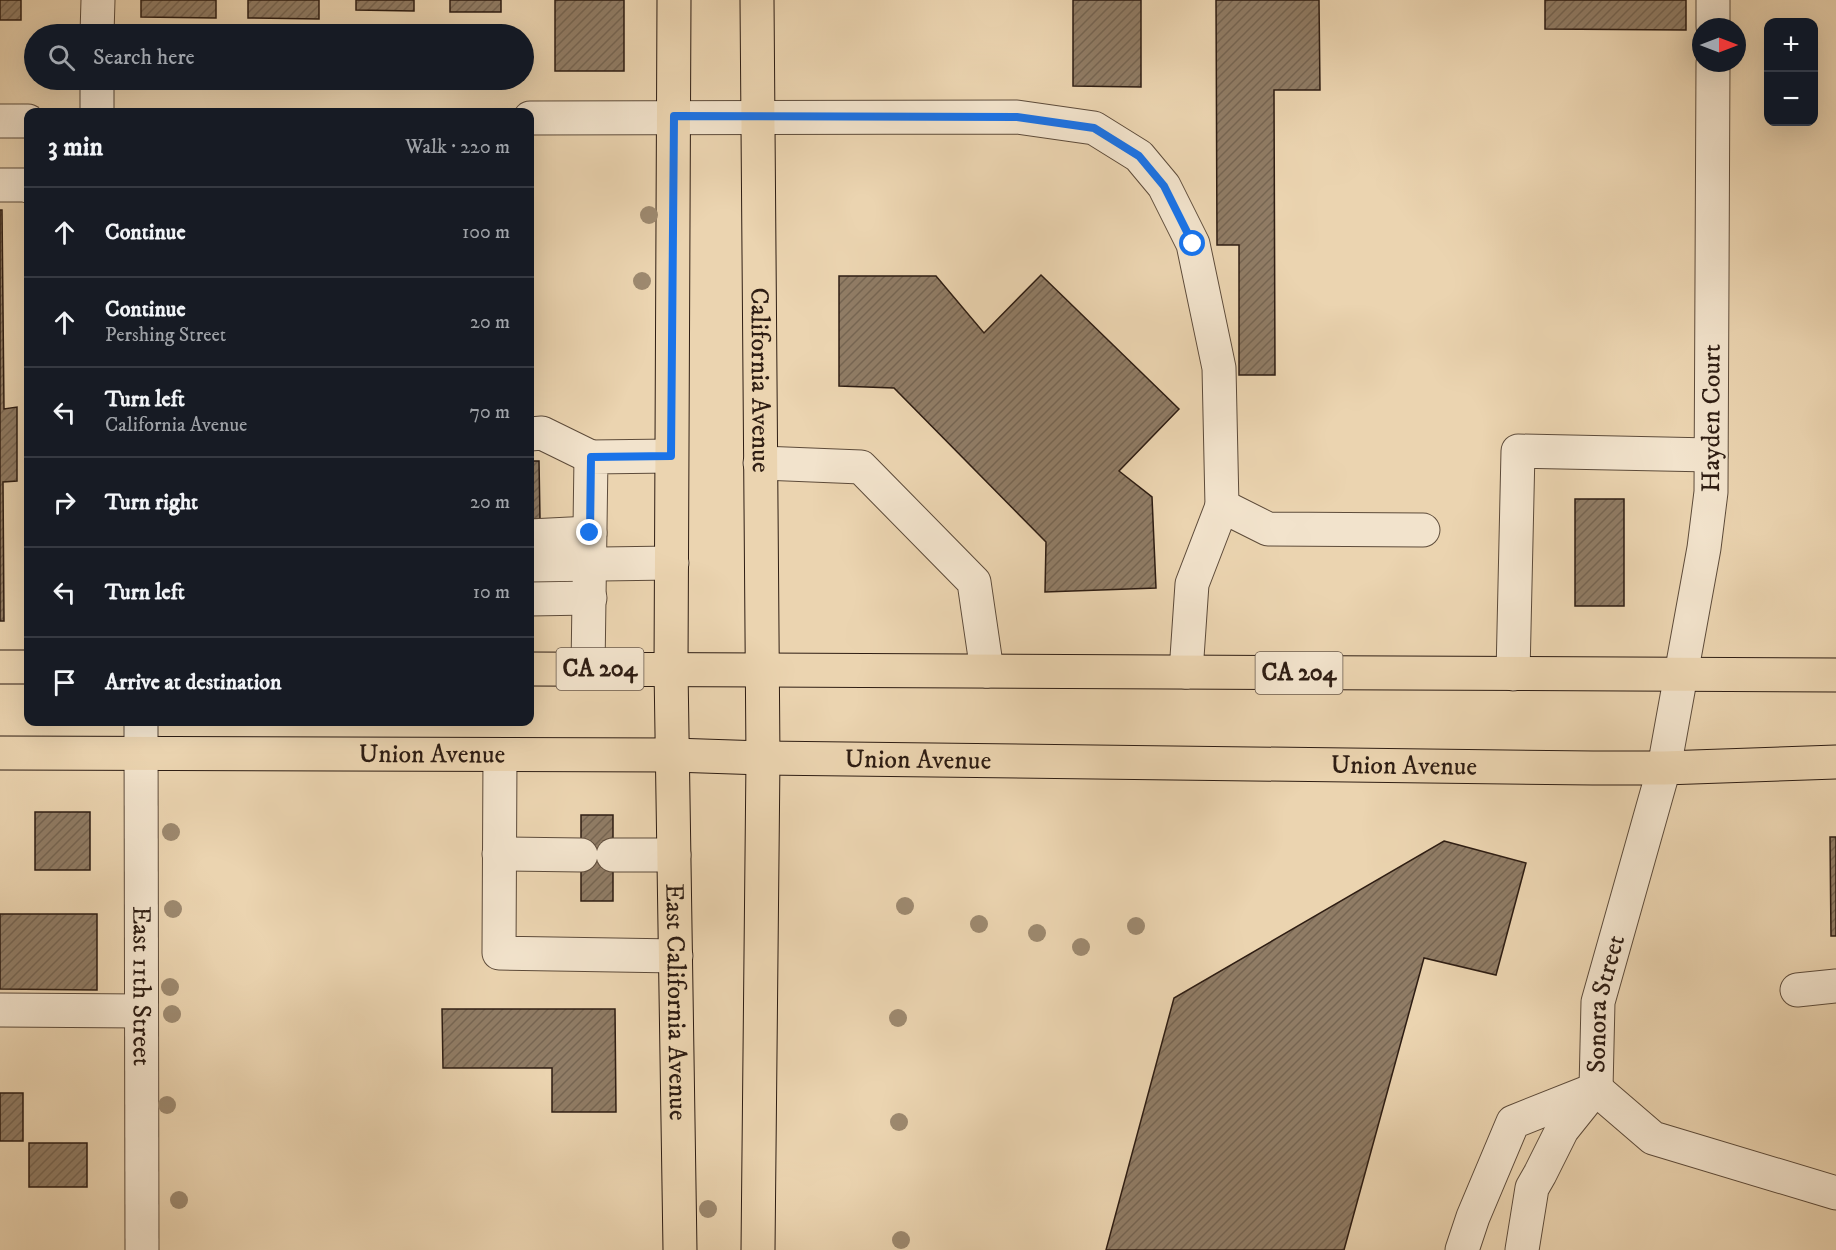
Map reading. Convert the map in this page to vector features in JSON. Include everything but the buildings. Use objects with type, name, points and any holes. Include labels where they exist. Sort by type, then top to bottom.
[{"type":"main road","points":[[673,755],[671,456],[674,0]]},
{"type":"main road","name":"California Avenue","points":[[757,0],[763,758]]},
{"type":"main road","points":[[0,667],[24,667]]},
{"type":"main road","name":"CA 204","points":[[534,669],[1836,675]]},
{"type":"main road","name":"Union Avenue","points":[[0,753],[673,755],[763,758],[1664,768],[1836,762]]},
{"type":"main road","name":"East California Avenue","points":[[673,755],[681,1250]]},
{"type":"main road","points":[[758,1250],[763,758]]},
{"type":"street","points":[[98,0],[98,24]]},
{"type":"street","points":[[1713,0],[1713,18]]},
{"type":"street","name":"Hayden Court","points":[[1664,768],[1704,548],[1711,492],[1713,72]]},
{"type":"street","points":[[97,90],[97,108]]},
{"type":"street","points":[[534,117],[1017,117],[1094,128],[1139,156],[1164,186],[1193,244],[1219,368],[1222,506],[1192,584],[1186,672]]},
{"type":"street","points":[[0,121],[24,121]]},
{"type":"street","points":[[0,185],[24,184]]},
{"type":"street","points":[[534,434],[542,434],[591,457],[671,456]]},
{"type":"street","points":[[1513,674],[1518,452],[1711,455]]},
{"type":"street","points":[[588,669],[591,457]]},
{"type":"street","points":[[760,464],[861,467],[974,582],[987,671]]},
{"type":"street","points":[[1222,506],[1268,529],[1422,530]]},
{"type":"street","points":[[534,537],[672,563]]},
{"type":"street","points":[[534,564],[590,548]]},
{"type":"street","points":[[534,599],[590,598]]},
{"type":"street","name":"East 11th Street","points":[[141,726],[142,1250]]},
{"type":"street","points":[[500,755],[499,953],[676,956]]},
{"type":"street","name":"Sonora Street","points":[[1664,768],[1598,1002],[1596,1089],[1653,1138],[1836,1193]]},
{"type":"street","points":[[500,854],[581,855]]},
{"type":"street","points":[[621,854],[674,855]]},
{"type":"street","points":[[1797,990],[1836,986]]},
{"type":"street","points":[[0,1010],[141,1011]]},
{"type":"street","points":[[1462,1250],[1473,1217],[1513,1122],[1596,1089]]},
{"type":"street","points":[[1522,1250],[1532,1188],[1562,1130],[1596,1089]]},
{"type":"route","points":[[590,533],[591,457],[671,456],[674,116],[1017,117],[1094,128],[1139,156],[1164,186],[1193,244]]}]
